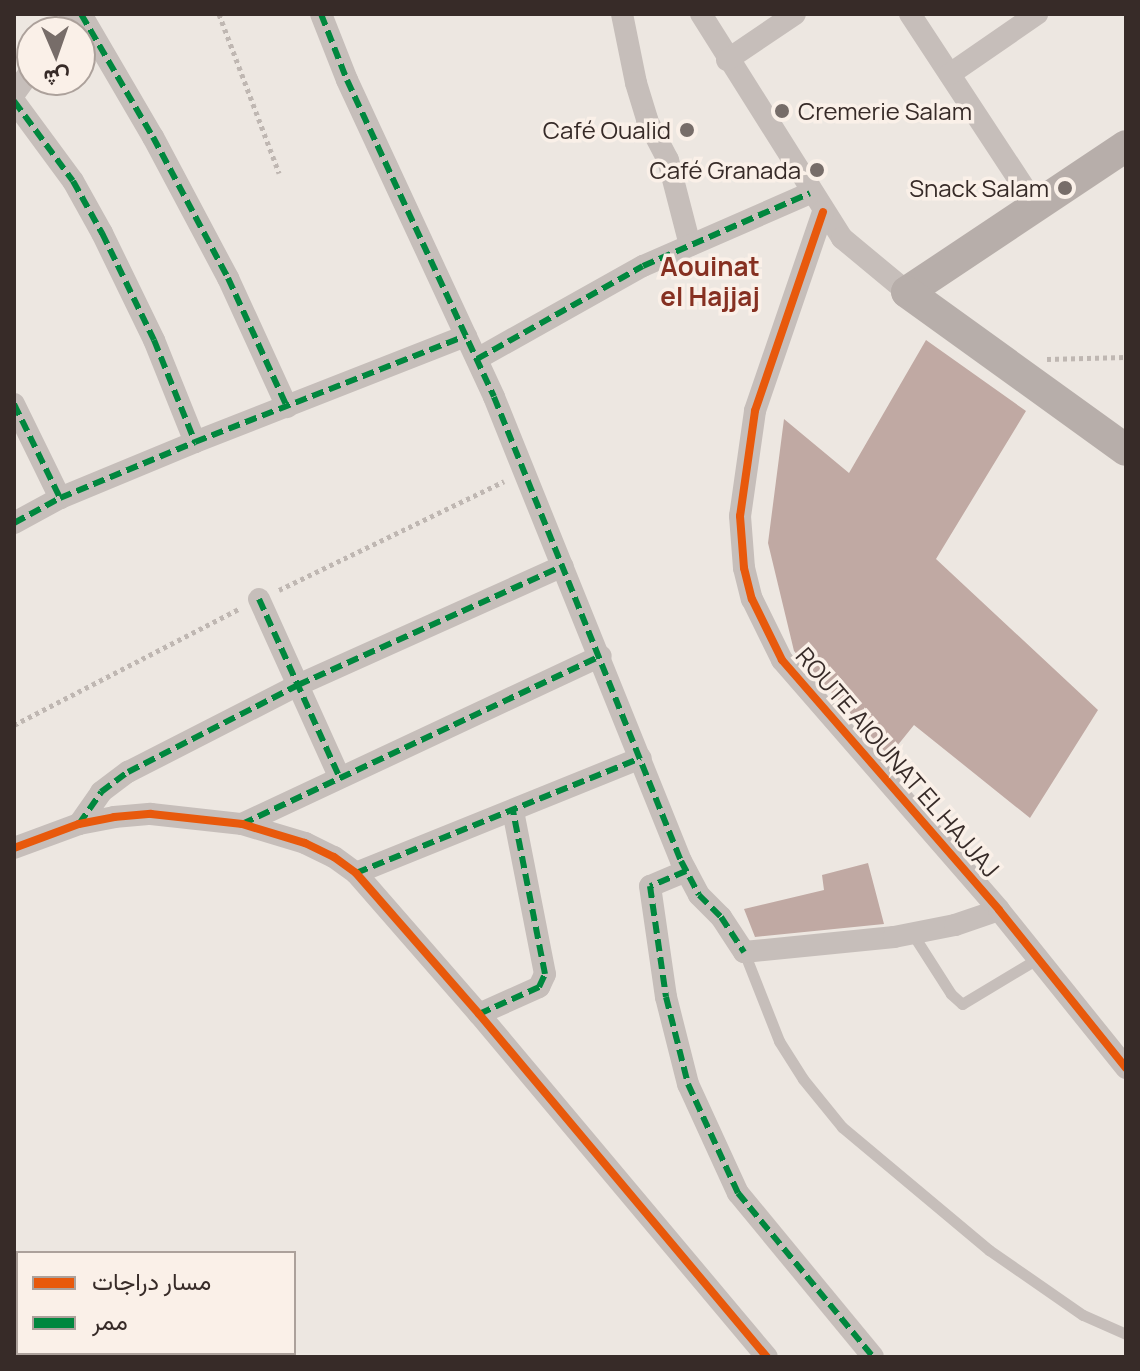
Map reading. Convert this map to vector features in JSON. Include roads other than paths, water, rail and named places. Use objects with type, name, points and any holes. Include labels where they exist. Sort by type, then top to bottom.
[{"type":"street","points":[[78,14],[223,268],[287,407]]},
{"type":"street","points":[[321,14],[347,80],[477,359],[601,656],[686,871],[699,895],[721,917],[744,952],[912,933],[999,910]]},
{"type":"street","points":[[622,14],[636,83],[647,120],[668,160],[690,245]]},
{"type":"street","points":[[701,14],[810,193],[866,261],[1126,450]]},
{"type":"street","points":[[727,60],[795,14]]},
{"type":"street","points":[[910,14],[1036,206]]},
{"type":"street","points":[[950,74],[1037,14]]},
{"type":"street","points":[[14,101],[73,181],[102,233],[154,340],[195,442]]},
{"type":"street","points":[[907,292],[1126,146]]},
{"type":"street","points":[[477,359],[643,266],[810,193]]},
{"type":"street","name":"ROUTE AIOUNAT EL HAJJAJ","points":[[823,212],[755,411],[740,516],[744,568],[752,599],[782,660],[999,910],[1126,1068]]},
{"type":"street","points":[[14,523],[60,498],[195,442],[466,336]]},
{"type":"street","points":[[14,404],[60,498]]},
{"type":"street","points":[[79,824],[101,792],[128,772],[298,685],[563,566]]},
{"type":"street","points":[[259,599],[340,778]]},
{"type":"street","points":[[242,824],[601,656]]},
{"type":"street","points":[[356,873],[641,758]]},
{"type":"street","points":[[479,1014],[539,987],[545,974],[513,811]]},
{"type":"street","points":[[14,848],[79,824],[151,814],[242,824],[305,843],[356,873],[479,1014],[767,1357]]},
{"type":"street","points":[[686,871],[650,886],[666,997],[688,1084],[738,1193],[873,1357]]},
{"type":"lane","points":[[912,933],[951,994],[962,1004],[1037,959]]},
{"type":"lane","points":[[744,952],[779,1041],[803,1079],[842,1127],[989,1250],[1083,1315],[1126,1334]]},
{"type":"place","name":"Cremerie Salam","points":[[782,111]]},
{"type":"place","name":"Café Oualid","points":[[687,130]]},
{"type":"place","name":"Café Granada","points":[[817,170]]},
{"type":"place","name":"Snack Salam","points":[[1065,188]]},
{"type":"district","name":"Aouinat el Hajjaj","points":[[710,282]]}]
